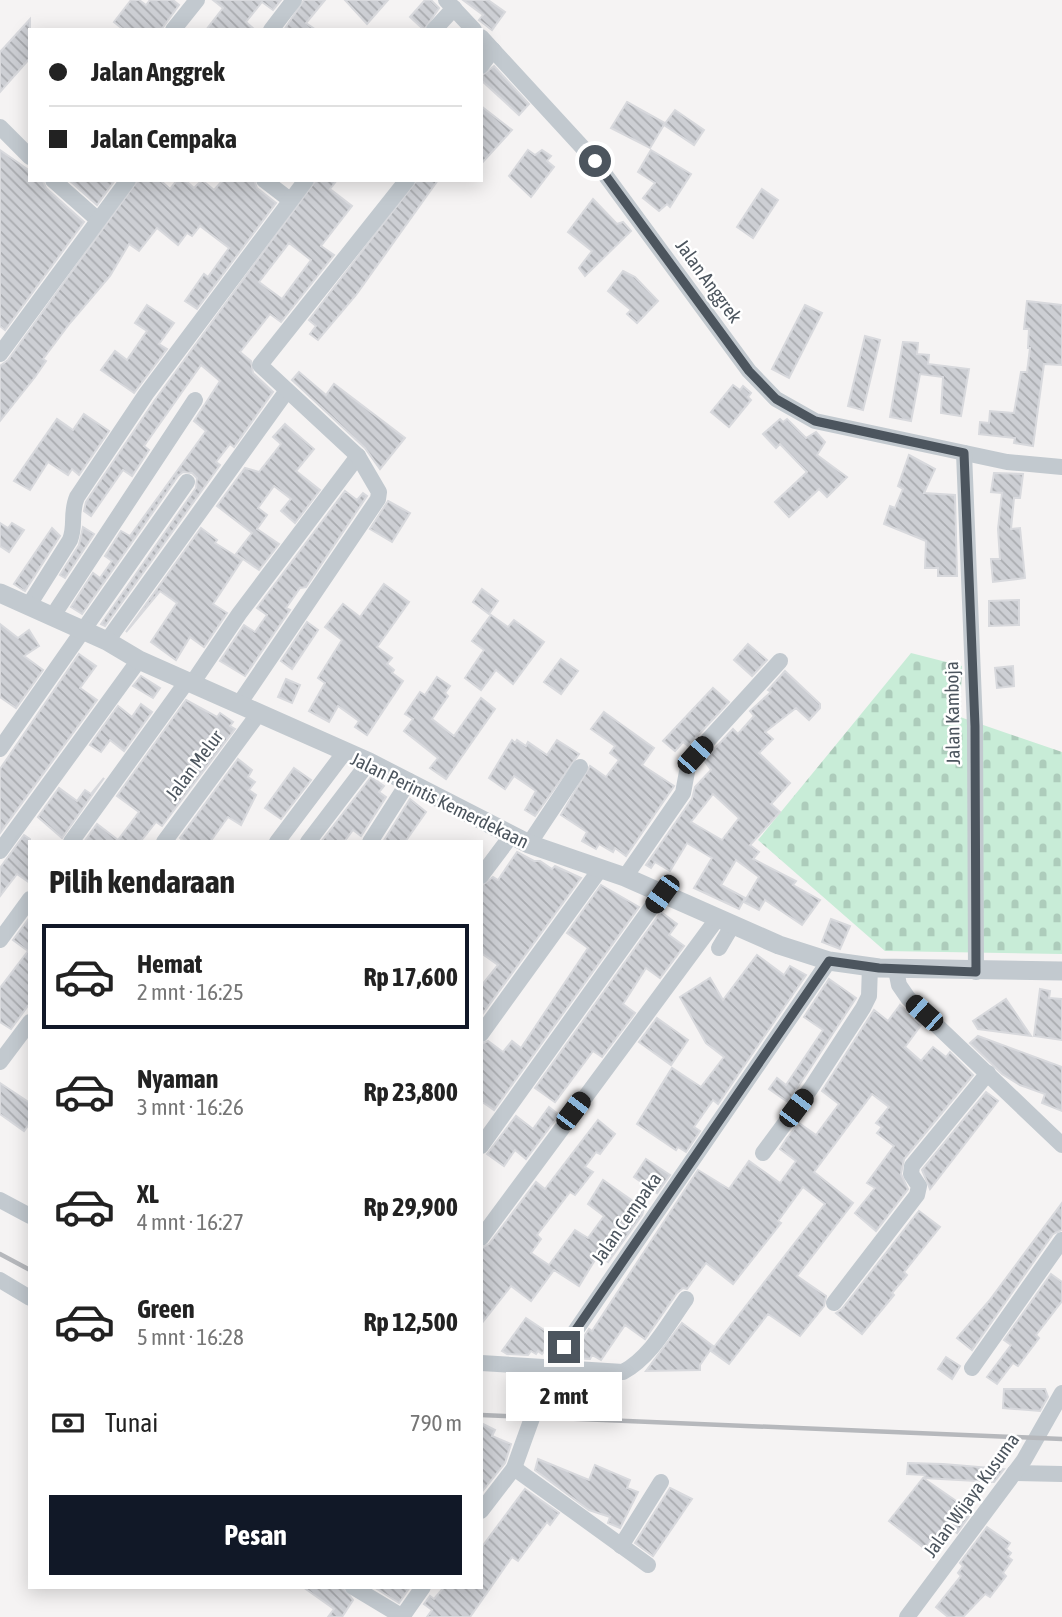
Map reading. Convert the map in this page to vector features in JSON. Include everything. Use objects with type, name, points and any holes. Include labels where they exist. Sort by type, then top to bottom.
[{"type":"street","points":[[175,28],[197,0]]},
{"type":"street","points":[[273,28],[294,0]]},
{"type":"street","points":[[435,28],[450,4],[472,28]]},
{"type":"street","name":"Jalan Anggrek","points":[[483,39],[595,161],[749,371],[776,399],[815,421],[1007,462],[1062,467]]},
{"type":"street","points":[[483,64],[494,50]]},
{"type":"street","points":[[0,127],[28,155]]},
{"type":"street","points":[[55,182],[97,219]]},
{"type":"street","points":[[0,354],[126,182]]},
{"type":"street","points":[[267,182],[290,200]]},
{"type":"street","points":[[29,605],[70,540],[73,532],[72,508],[77,498],[146,394],[304,182]]},
{"type":"street","points":[[239,704],[378,499],[379,492],[358,456],[260,365],[405,182]]},
{"type":"street","points":[[107,641],[286,391]]},
{"type":"street","points":[[52,617],[195,400]]},
{"type":"street","name":"Jalan Kamboja","points":[[964,453],[975,726],[976,972]]},
{"type":"street","points":[[72,840],[358,456]]},
{"type":"street","points":[[0,749],[187,482]]},
{"type":"street","name":"Jalan Perintis Kemerdekaan","points":[[0,593],[107,641],[139,660],[369,762],[529,845],[625,877],[779,945],[829,961],[896,970],[1062,971]]},
{"type":"street","points":[[0,851],[139,660]]},
{"type":"street","points":[[625,877],[683,793],[689,761],[780,661]]},
{"type":"street","name":"Jalan Melur","points":[[165,840],[259,713]]},
{"type":"street","points":[[279,840],[344,753]]},
{"type":"street","points":[[310,840],[369,762]]},
{"type":"street","points":[[529,845],[580,766]]},
{"type":"street","points":[[371,840],[409,782]]},
{"type":"street","points":[[483,873],[510,836]]},
{"type":"street","points":[[483,1031],[601,868]]},
{"type":"street","points":[[483,1143],[662,894]]},
{"type":"street","points":[[0,940],[28,902]]},
{"type":"street","points":[[719,947],[725,922]]},
{"type":"street","points":[[483,1235],[725,922]]},
{"type":"street","name":"Jalan Cempaka","points":[[483,1508],[514,1468],[550,1368],[829,961]]},
{"type":"street","points":[[763,1153],[811,1088],[863,1008],[869,996],[870,966]]},
{"type":"street","points":[[896,970],[908,999],[1062,1145]]},
{"type":"street","points":[[0,1062],[28,1025]]},
{"type":"street","points":[[834,1303],[917,1195],[919,1186],[911,1174],[912,1166],[988,1073]]},
{"type":"street","points":[[0,1199],[28,1215]]},
{"type":"street","points":[[972,1368],[1062,1240]]},
{"type":"street","points":[[0,1280],[28,1297]]},
{"type":"street","points":[[483,1363],[623,1372],[634,1366],[649,1350],[687,1299]]},
{"type":"street","name":"Jalan Wijaya Kusuma","points":[[907,1617],[1014,1473],[1062,1393]]},
{"type":"street","points":[[514,1468],[648,1564]]},
{"type":"street","points":[[1014,1473],[1062,1474]]},
{"type":"street","points":[[621,1546],[661,1482]]},
{"type":"street","points":[[356,1589],[403,1617],[422,1589]]},
{"type":"green space","points":[[911,653],[962,666],[960,717],[1062,752],[1062,954],[885,951],[758,840]]},
{"type":"building","points":[[131,0],[139,0],[146,5],[150,0],[173,0],[179,5],[162,28],[122,28],[114,22]]},
{"type":"building","points":[[213,0],[281,0],[273,10],[262,2],[246,22],[253,28],[208,28],[223,8]]},
{"type":"building","points":[[304,0],[325,0],[306,23],[313,28],[285,28]]},
{"type":"building","points":[[345,0],[388,0],[367,24]]},
{"type":"building","points":[[425,0],[431,0],[439,8],[425,28],[410,17]]},
{"type":"building","points":[[463,0],[488,0],[505,12],[492,30],[479,20],[483,15]]},
{"type":"building","points":[[30,19],[28,60],[0,92],[0,52]]},
{"type":"building","points":[[494,66],[529,104],[519,115],[483,82],[483,74]]},
{"type":"building","points":[[627,102],[665,123],[650,148],[611,128]]},
{"type":"building","points":[[483,108],[512,130],[483,162]]},
{"type":"building","points":[[675,110],[704,130],[694,145],[664,125]]},
{"type":"building","points":[[0,150],[28,170],[28,182],[43,182],[46,188],[84,222],[5,330],[0,326]]},
{"type":"building","points":[[528,150],[535,155],[542,150],[551,156],[547,161],[554,167],[531,197],[509,176]]},
{"type":"building","points":[[651,150],[691,174],[670,207],[667,204],[659,211],[643,198],[655,183],[638,172]]},
{"type":"building","points":[[71,182],[114,182],[97,205]]},
{"type":"building","points":[[137,182],[162,182],[170,189],[175,182],[187,182],[194,188],[200,182],[204,182],[214,190],[221,182],[255,182],[257,188],[276,203],[197,309],[185,301],[204,274],[208,277],[229,248],[200,226],[192,236],[187,233],[178,245],[157,228],[139,251],[129,244],[110,276],[70,323],[43,359],[46,361],[35,377],[0,421],[0,366],[8,360]]},
{"type":"building","points":[[315,182],[335,182],[330,189],[352,206],[321,246],[334,255],[281,322],[270,314],[240,352],[251,361],[253,373],[273,392],[234,447],[230,444],[216,462],[220,465],[105,626],[101,624],[196,488],[197,478],[192,473],[183,472],[178,476],[82,614],[71,607],[93,573],[100,578],[112,561],[105,556],[121,531],[130,536],[206,431],[194,421],[220,381],[201,365],[144,446],[149,450],[132,476],[123,470],[91,516],[84,511],[86,502],[155,400]],"holes":[[[289,243],[311,260],[282,299],[259,282]]]},
{"type":"building","points":[[415,182],[437,182],[356,295],[318,340],[310,334],[316,326],[309,320]]},
{"type":"building","points":[[762,189],[778,200],[753,238],[737,227]]},
{"type":"building","points":[[593,199],[617,224],[623,222],[631,231],[585,276],[579,268],[592,251],[568,232]]},
{"type":"building","points":[[623,271],[635,277],[658,301],[637,323],[627,314],[631,310],[608,291]]},
{"type":"building","points":[[1027,301],[1062,305],[1062,365],[1044,364],[1033,446],[1014,443],[1015,438],[979,434],[980,422],[989,423],[990,411],[1014,413],[1021,372],[1027,372],[1030,348],[1029,329],[1024,329]]},
{"type":"building","points":[[147,305],[174,323],[159,344],[167,349],[134,393],[101,370],[115,351],[127,360],[147,331],[135,323]]},
{"type":"building","points":[[805,305],[822,313],[789,378],[772,369]]},
{"type":"building","points":[[865,336],[880,340],[863,410],[848,406]]},
{"type":"building","points":[[903,342],[918,343],[917,354],[929,355],[928,364],[969,369],[961,416],[941,413],[943,377],[920,374],[911,421],[890,417]]},
{"type":"building","points":[[299,372],[326,395],[334,384],[405,438],[380,469],[365,448],[292,380]]},
{"type":"building","points":[[733,385],[740,390],[743,386],[751,393],[748,397],[751,400],[729,427],[711,412]]},
{"type":"building","points":[[84,414],[109,431],[79,475],[72,469],[68,475],[48,462],[30,490],[14,481],[57,419],[73,430]]},
{"type":"building","points":[[780,419],[783,422],[787,419],[806,438],[816,432],[825,442],[817,455],[847,477],[827,497],[819,489],[789,517],[775,502],[807,472],[780,444],[776,448],[763,434]]},
{"type":"building","points":[[285,424],[314,449],[296,471],[320,490],[295,523],[281,511],[291,499],[274,486],[258,508],[267,515],[257,529],[279,544],[259,570],[236,554],[252,533],[217,506],[245,468],[259,472],[281,444],[273,437]]},
{"type":"building","points":[[909,455],[935,469],[924,493],[955,495],[957,576],[938,576],[938,568],[925,568],[926,541],[884,524],[890,506],[895,508],[903,489],[898,486]]},
{"type":"building","points":[[994,473],[1023,474],[1020,498],[1014,498],[1011,529],[1020,528],[1025,578],[993,582],[991,559],[1000,559],[998,529],[1002,493],[991,492]]},
{"type":"building","points":[[345,491],[357,500],[363,493],[367,496],[306,587],[300,588],[286,608],[290,610],[245,676],[220,661],[244,625],[255,632],[267,615],[257,608]]},
{"type":"building","points":[[388,501],[410,513],[392,542],[370,529]]},
{"type":"building","points":[[0,523],[8,528],[12,523],[24,530],[9,552],[0,546]]},
{"type":"building","points":[[83,527],[94,534],[65,578],[60,575],[79,545]]},
{"type":"building","points":[[52,528],[60,536],[25,591],[14,584]]},
{"type":"building","points":[[201,528],[217,540],[215,543],[242,560],[213,604],[227,613],[204,647],[190,637],[176,660],[151,642],[177,603],[160,591],[126,632]]},
{"type":"building","points":[[384,584],[409,602],[377,647],[392,658],[387,664],[394,670],[392,673],[403,681],[367,735],[355,727],[359,721],[338,706],[329,722],[309,711],[325,683],[318,678],[342,640],[325,627],[343,604],[360,617]]},
{"type":"building","points":[[482,589],[498,601],[489,614],[473,602]]},
{"type":"building","points":[[1019,600],[1019,625],[989,626],[989,601]]},
{"type":"building","points":[[491,615],[508,627],[514,620],[544,642],[513,684],[496,670],[481,690],[465,678],[484,650],[472,641]]},
{"type":"building","points":[[307,622],[318,630],[292,669],[281,661]]},
{"type":"building","points":[[0,624],[18,638],[29,630],[39,646],[24,656],[43,670],[16,708],[0,697]]},
{"type":"building","points":[[748,644],[767,660],[752,676],[734,660]]},
{"type":"building","points":[[79,654],[96,666],[80,688],[97,700],[0,833],[0,769]]},
{"type":"building","points":[[561,659],[578,671],[561,694],[544,682]]},
{"type":"building","points":[[1013,666],[1014,686],[997,688],[995,668]]},
{"type":"building","points":[[785,671],[820,704],[820,708],[809,720],[796,708],[765,732],[773,739],[759,753],[790,783],[771,804],[780,812],[750,845],[759,852],[753,859],[796,881],[793,885],[820,900],[802,925],[765,900],[759,910],[744,902],[759,877],[736,860],[721,885],[745,898],[739,909],[694,888],[712,858],[687,843],[670,871],[655,862],[651,868],[646,865],[692,799],[695,787],[711,770],[704,760],[733,729],[738,734],[754,716],[750,711],[771,692],[768,690]],"holes":[[[713,794],[739,818],[722,840],[691,822]]]},
{"type":"building","points":[[141,676],[160,688],[153,698],[133,686]]},
{"type":"building","points":[[437,677],[450,686],[445,693],[448,696],[432,719],[454,736],[481,698],[495,709],[446,779],[430,768],[438,758],[404,731],[413,719],[405,714],[420,692],[425,695]]},
{"type":"building","points":[[286,679],[300,685],[292,703],[278,697]]},
{"type":"building","points":[[713,688],[729,702],[688,746],[683,742],[675,751],[663,741]]},
{"type":"building","points":[[186,700],[217,717],[220,713],[233,722],[230,726],[235,729],[162,826],[156,822],[142,840],[118,840],[139,812],[117,796]]},
{"type":"building","points":[[141,704],[152,712],[124,751],[110,740],[101,752],[90,745],[118,706],[132,717]]},
{"type":"building","points":[[604,712],[654,748],[642,765],[674,786],[626,856],[615,848],[613,852],[599,844],[596,849],[582,841],[587,832],[561,815],[590,766],[606,777],[619,760],[610,753],[615,746],[591,729]]},
{"type":"building","points":[[512,740],[526,746],[528,742],[547,755],[557,740],[579,754],[535,816],[525,810],[536,791],[514,776],[505,789],[489,778]]},
{"type":"building","points":[[238,759],[252,770],[248,777],[255,782],[249,790],[256,795],[241,825],[228,817],[211,840],[180,838]]},
{"type":"building","points":[[294,768],[311,780],[281,819],[265,808]]},
{"type":"building","points":[[371,777],[384,786],[379,792],[386,797],[361,836],[353,830],[346,840],[323,840]]},
{"type":"building","points":[[104,778],[62,838],[38,817],[59,788],[77,801],[85,790],[91,794]]},
{"type":"building","points":[[410,799],[426,812],[406,840],[384,840]]},
{"type":"building","points":[[97,824],[118,840],[85,840]]},
{"type":"building","points":[[24,835],[30,839],[28,882],[17,874],[0,896],[0,868]]},
{"type":"building","points":[[517,852],[552,869],[555,866],[581,878],[483,1013],[483,984],[498,965],[483,954],[483,884],[493,877],[498,880]]},
{"type":"building","points":[[601,885],[639,907],[494,1110],[483,1102],[483,1043],[488,1041],[503,1052],[512,1041],[521,1048],[588,948],[567,933]]},
{"type":"building","points":[[661,912],[677,924],[669,935],[684,946],[660,978],[646,968],[623,1004],[635,1013],[602,1057],[593,1051],[555,1102],[535,1088]]},
{"type":"building","points":[[831,919],[850,926],[840,949],[822,942]]},
{"type":"building","points":[[28,920],[28,951],[13,940]]},
{"type":"building","points":[[28,951],[28,1006],[11,1029],[0,1022],[0,988]]},
{"type":"building","points":[[757,955],[784,975],[790,966],[806,975],[718,1104],[713,1100],[694,1127],[700,1131],[686,1152],[678,1147],[676,1150],[637,1124],[672,1068],[701,1087],[724,1057],[706,1043],[680,997],[710,978],[723,1000]]},
{"type":"building","points":[[829,979],[856,998],[788,1102],[769,1089],[777,1078],[786,1085],[823,1030],[804,1017]]},
{"type":"building","points":[[1040,989],[1050,991],[1049,998],[1062,999],[1062,1040],[1034,1036]]},
{"type":"building","points":[[1006,999],[1031,1036],[978,1029],[973,1021]]},
{"type":"building","points":[[900,1005],[921,1025],[905,1047],[921,1061],[933,1047],[946,1057],[950,1052],[973,1075],[904,1159],[901,1174],[908,1189],[876,1231],[855,1213],[875,1188],[867,1183],[894,1146],[877,1133],[882,1127],[876,1123],[889,1107],[872,1094],[814,1172],[853,1203],[797,1276],[826,1296],[824,1306],[800,1336],[768,1314],[729,1364],[711,1351],[825,1204],[803,1187],[778,1221],[781,1223],[733,1284],[706,1263],[687,1289],[683,1288],[677,1293],[645,1339],[625,1325],[601,1360],[592,1355],[590,1359],[570,1358],[589,1329],[592,1331],[698,1170],[729,1189],[749,1161],[780,1183],[796,1161],[780,1149],[787,1138],[799,1123],[816,1135],[839,1104],[822,1091],[874,1010],[888,1021]]},
{"type":"building","points":[[657,1018],[688,1040],[671,1065],[639,1042]]},
{"type":"building","points":[[978,1036],[1062,1067],[1062,1111],[1042,1103],[1045,1094],[1020,1085],[1002,1074],[970,1043]]},
{"type":"building","points":[[0,1083],[28,1102],[28,1126],[24,1131],[0,1114]]},
{"type":"building","points":[[986,1092],[998,1101],[930,1189],[922,1170]]},
{"type":"building","points":[[549,1107],[559,1115],[526,1159],[515,1150],[504,1166],[487,1154],[516,1116],[533,1129]]},
{"type":"building","points":[[598,1120],[615,1134],[600,1154],[596,1152],[585,1167],[593,1172],[575,1195],[570,1192],[537,1235],[541,1239],[531,1253],[549,1265],[575,1230],[588,1238],[604,1216],[588,1204],[603,1180],[644,1209],[608,1262],[598,1255],[579,1286],[554,1270],[531,1301],[511,1286],[483,1321],[483,1247],[489,1244],[536,1182],[545,1189]]},
{"type":"building","points":[[646,1159],[670,1175],[657,1193],[634,1177]]},
{"type":"building","points":[[1062,1203],[1062,1230],[1053,1234],[972,1350],[957,1338],[989,1301]]},
{"type":"building","points":[[919,1211],[940,1227],[904,1272],[907,1275],[892,1293],[894,1295],[862,1334],[836,1313],[842,1309]]},
{"type":"building","points":[[1051,1274],[1062,1282],[1062,1301],[1036,1335],[1039,1338],[1018,1366],[1013,1363],[997,1384],[987,1377],[1011,1345],[1004,1340]]},
{"type":"building","points":[[526,1318],[550,1334],[546,1340],[550,1343],[542,1354],[538,1351],[536,1354],[531,1351],[528,1355],[507,1354],[502,1351]]},
{"type":"building","points":[[682,1323],[713,1346],[700,1365],[700,1370],[646,1371]]},
{"type":"building","points":[[946,1357],[960,1366],[952,1379],[938,1369]]},
{"type":"building","points":[[557,1378],[572,1379],[570,1399],[551,1397]]},
{"type":"building","points":[[1004,1389],[1045,1389],[1048,1397],[1040,1411],[1003,1408]]},
{"type":"building","points":[[483,1424],[495,1430],[492,1436],[511,1444],[505,1463],[483,1490]]},
{"type":"building","points":[[538,1459],[589,1480],[595,1465],[630,1480],[627,1488],[638,1492],[620,1528],[608,1523],[610,1517],[589,1510],[535,1470]]},
{"type":"building","points":[[908,1463],[1004,1469],[994,1482],[924,1478],[925,1475],[907,1474]]},
{"type":"building","points":[[923,1478],[972,1512],[957,1533],[948,1526],[934,1544],[930,1541],[925,1549],[889,1521]]},
{"type":"building","points":[[670,1488],[692,1499],[653,1556],[635,1543]]},
{"type":"building","points":[[525,1489],[559,1513],[550,1525],[547,1522],[518,1561],[512,1557],[470,1617],[427,1617],[432,1610],[424,1604],[430,1596],[434,1599],[442,1589],[483,1589],[483,1545]]},
{"type":"building","points":[[987,1527],[1010,1543],[1006,1549],[1011,1553],[1008,1557],[1012,1560],[1003,1573],[1006,1576],[990,1597],[985,1594],[963,1617],[948,1617],[936,1607],[961,1576],[958,1573],[963,1566],[960,1563]]},
{"type":"building","points":[[306,1589],[345,1589],[353,1600],[342,1617],[328,1617],[334,1609]]},
{"type":"building","points":[[377,1589],[409,1589],[399,1603]]},
{"type":"railway","points":[[0,1254],[28,1269]]},
{"type":"railway","points":[[483,1415],[1062,1439]]},
{"type":"route","points":[[564,1347],[829,961],[879,968],[976,972],[975,726],[964,453],[815,421],[776,399],[749,371],[595,161]]}]
